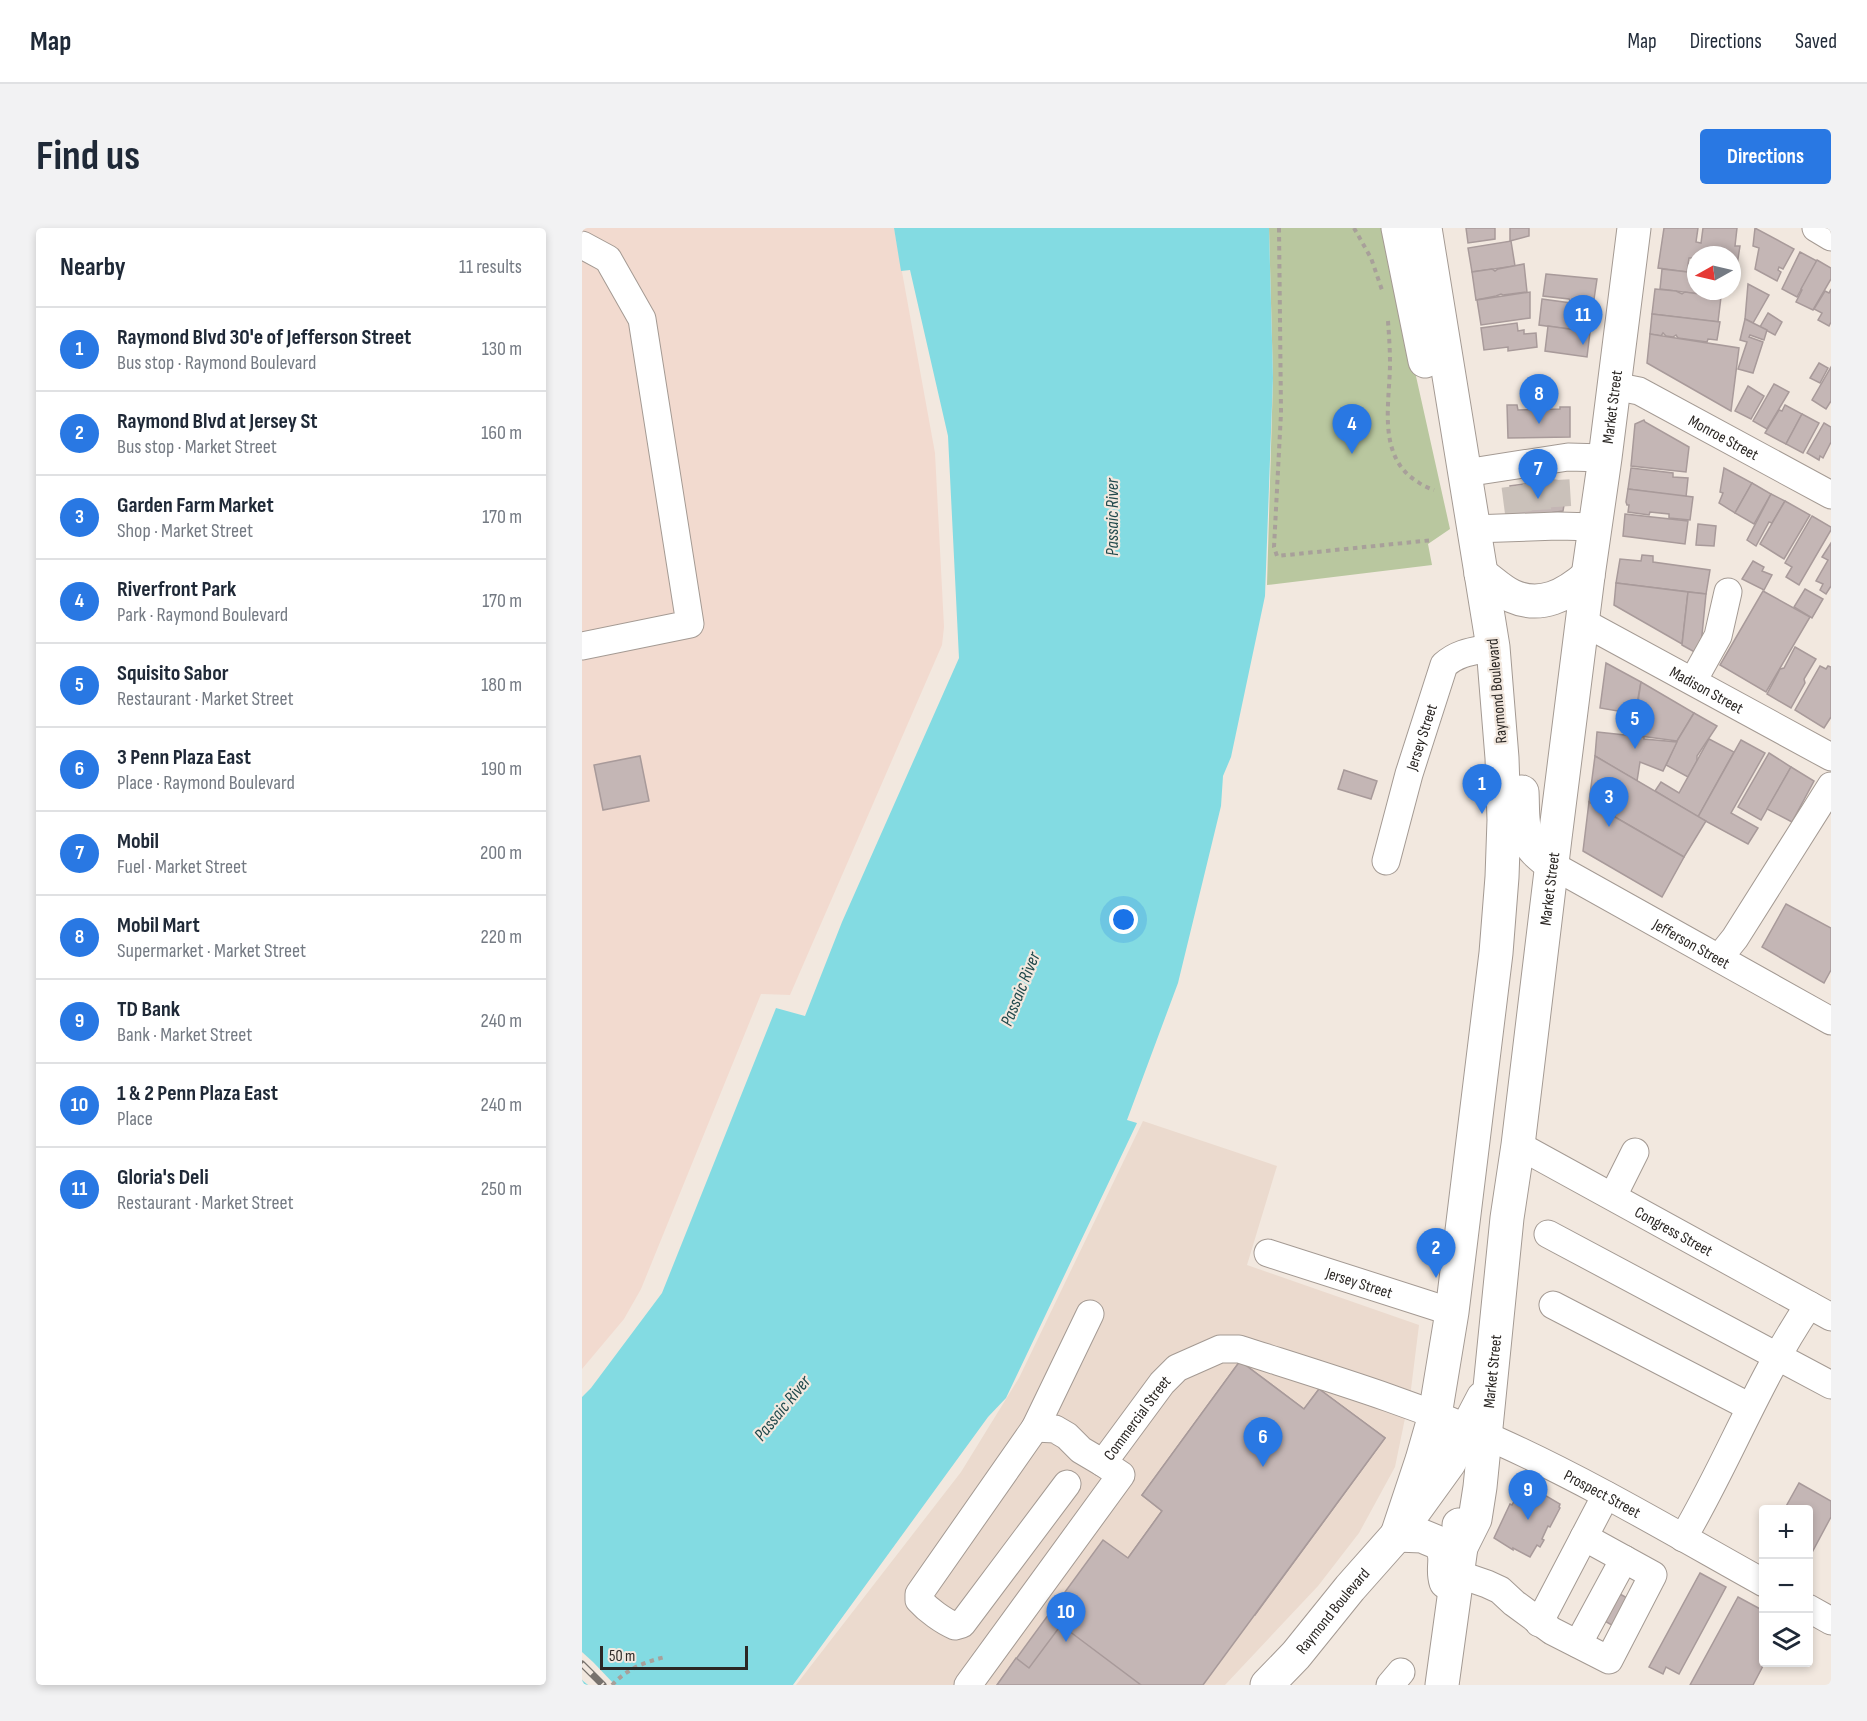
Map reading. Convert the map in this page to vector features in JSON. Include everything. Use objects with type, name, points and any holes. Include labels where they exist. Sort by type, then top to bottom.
[{"type":"main road","points":[[1398,228],[1441,441],[1473,529]]},
{"type":"main road","name":"Raymond Boulevard","points":[[1425,228],[1493,647],[1502,758],[1504,820],[1496,953],[1452,1312]]},
{"type":"main road","name":"Market Street","points":[[1491,1383],[1507,1218],[1634,228]]},
{"type":"main road","points":[[1481,574],[1510,595],[1529,602],[1548,601],[1573,590],[1588,576]]},
{"type":"main road","points":[[1493,647],[1517,719],[1527,839],[1534,849],[1552,865]]},
{"type":"main road","points":[[1452,1312],[1433,1421],[1449,1464],[1457,1503],[1458,1575]]},
{"type":"main road","name":"Raymond Boulevard","points":[[1267,1685],[1296,1655],[1350,1588],[1397,1535],[1449,1464],[1476,1432],[1491,1383]]},
{"type":"main road","name":"Raymond Boulevard","points":[[1397,1535],[1433,1421]]},
{"type":"main road","points":[[1442,1685],[1458,1575],[1475,1519],[1476,1432]]},
{"type":"main road","points":[[1397,1535],[1422,1536],[1439,1543],[1446,1556],[1444,1575],[1458,1575]]},
{"type":"street","points":[[1815,228],[1831,237]]},
{"type":"street","points":[[582,245],[608,259],[642,319],[690,624],[582,646]]},
{"type":"street","name":"Monroe Street","points":[[1614,386],[1639,390],[1831,495]]},
{"type":"street","points":[[1465,473],[1535,473],[1568,457],[1605,458]]},
{"type":"street","points":[[1473,529],[1539,521],[1596,527]]},
{"type":"street","points":[[1693,681],[1718,636],[1728,592]]},
{"type":"street","name":"Madison Street","points":[[1583,622],[1831,757]]},
{"type":"street","name":"Jersey Street","points":[[1386,861],[1409,774],[1444,665],[1451,658],[1463,652],[1493,647]]},
{"type":"street","points":[[1719,958],[1735,938],[1831,786]]},
{"type":"street","name":"Jefferson Street","points":[[1552,865],[1831,1021]]},
{"type":"street","name":"Congress Street","points":[[1518,1144],[1820,1311]]},
{"type":"street","points":[[1613,1196],[1635,1152]]},
{"type":"street","points":[[1548,1234],[1831,1385]]},
{"type":"street","name":"Jersey Street","points":[[1268,1252],[1452,1312]]},
{"type":"street","points":[[1553,1305],[1750,1407]]},
{"type":"street","points":[[1683,1538],[1777,1357],[1820,1311]]},
{"type":"street","points":[[1067,1484],[962,1624],[956,1626],[949,1623],[919,1600],[919,1594],[1035,1428],[1090,1314]]},
{"type":"street","name":"Commercial Street","points":[[968,1685],[1121,1475],[1092,1457],[1177,1368],[1220,1349],[1239,1349],[1386,1397],[1433,1421]]},
{"type":"street","name":"Prospect Street","points":[[1433,1421],[1476,1432],[1606,1495],[1759,1580]]},
{"type":"street","points":[[1035,1428],[1047,1443],[1060,1449],[1092,1457]]},
{"type":"street","points":[[1539,1623],[1606,1495]]},
{"type":"street","points":[[1458,1575],[1500,1590],[1539,1623],[1588,1650],[1634,1565],[1584,1537]]},
{"type":"path","points":[[1279,228],[1281,413],[1274,547],[1277,556],[1433,540]]},
{"type":"path","points":[[1354,228],[1371,258],[1384,302]]},
{"type":"path","points":[[1386,312],[1390,363],[1387,416],[1389,435],[1396,459],[1405,472],[1417,482],[1434,490]]},
{"type":"path","points":[[612,1685],[637,1665],[664,1657]]},
{"type":"shaded area","points":[[582,228],[894,228],[935,453],[944,627],[942,645],[790,995],[761,994],[641,1289],[624,1319],[582,1369]]},
{"type":"shaded area","points":[[1143,1121],[1277,1166],[1247,1265],[1419,1325],[1411,1389],[1395,1467],[1359,1533],[1318,1586],[1225,1685],[796,1685],[961,1472],[1019,1378]]},
{"type":"green space","points":[[1269,228],[1383,228],[1450,529],[1428,544],[1432,565],[1267,585],[1273,378]]},
{"type":"water","name":"Passaic River","points":[[894,228],[1269,228],[1273,378],[1265,596],[1231,757],[1223,776],[1221,806],[1178,983],[1127,1120],[1137,1123],[1006,1398],[988,1417],[793,1685],[582,1685],[582,1397],[662,1293],[776,1008],[805,1016],[842,922],[959,658],[948,436],[910,270],[901,271]]},
{"type":"pier","points":[[582,1652],[615,1685],[588,1685],[582,1680]]},
{"type":"building","points":[[1466,228],[1495,228],[1495,239],[1468,243]]},
{"type":"building","points":[[1510,228],[1529,228],[1529,236],[1510,241]]},
{"type":"building","points":[[1664,228],[1698,228],[1696,242],[1701,243],[1703,228],[1737,228],[1735,246],[1687,246],[1687,272],[1658,268]]},
{"type":"building","points":[[1755,228],[1794,249],[1783,269],[1779,267],[1778,270],[1781,272],[1777,281],[1755,269],[1759,248],[1753,246]]},
{"type":"building","points":[[1511,241],[1515,266],[1472,272],[1468,248]]},
{"type":"building","points":[[1800,252],[1817,261],[1797,297],[1782,289]]},
{"type":"building","points":[[1817,260],[1831,268],[1831,279],[1813,310],[1796,302]]},
{"type":"building","points":[[1524,264],[1527,292],[1501,294],[1476,300],[1472,272],[1492,269],[1495,271]]},
{"type":"building","points":[[1662,269],[1687,272],[1687,292],[1660,289]]},
{"type":"building","points":[[1546,274],[1597,279],[1593,306],[1571,303],[1569,299],[1543,296]]},
{"type":"building","points":[[1748,284],[1769,295],[1753,323],[1745,319]]},
{"type":"building","points":[[1655,289],[1676,291],[1682,294],[1687,292],[1687,300],[1721,300],[1718,322],[1652,314]]},
{"type":"building","points":[[1831,289],[1829,326],[1818,320],[1822,313],[1814,309],[1825,291],[1829,293]]},
{"type":"building","points":[[1530,292],[1530,318],[1481,325],[1477,300]]},
{"type":"building","points":[[1542,299],[1593,306],[1590,332],[1539,325]]},
{"type":"building","points":[[1768,313],[1782,322],[1775,335],[1760,327]]},
{"type":"building","points":[[1652,314],[1720,322],[1717,340],[1708,339],[1707,342],[1678,338],[1676,335],[1666,336],[1663,333],[1661,336],[1650,334]]},
{"type":"building","points":[[1745,319],[1767,330],[1764,340],[1750,335],[1749,337],[1763,342],[1753,373],[1738,369],[1747,342],[1740,340]]},
{"type":"building","points":[[1517,323],[1518,331],[1524,330],[1524,334],[1536,333],[1537,347],[1508,351],[1508,347],[1484,350],[1481,328]]},
{"type":"building","points":[[1548,326],[1590,332],[1587,357],[1545,351]]},
{"type":"building","points":[[1650,334],[1739,348],[1731,411],[1647,363]]},
{"type":"building","points":[[1819,363],[1828,368],[1820,383],[1810,378]]},
{"type":"building","points":[[1831,367],[1831,401],[1826,409],[1812,400]]},
{"type":"building","points":[[1774,384],[1789,392],[1767,429],[1753,421]]},
{"type":"building","points":[[1748,386],[1764,396],[1751,419],[1735,411]]},
{"type":"building","points":[[1507,405],[1517,405],[1518,410],[1570,407],[1570,437],[1508,438]]},
{"type":"building","points":[[1785,405],[1802,414],[1786,444],[1765,433],[1779,410],[1782,411]]},
{"type":"building","points":[[1802,414],[1819,423],[1803,453],[1786,444]]},
{"type":"building","points":[[1644,420],[1689,447],[1686,472],[1631,466],[1635,424]]},
{"type":"building","points":[[1824,423],[1831,427],[1831,442],[1823,458],[1820,456],[1819,460],[1807,453]]},
{"type":"building","points":[[1631,468],[1673,473],[1673,477],[1688,478],[1686,497],[1628,489]]},
{"type":"building","points":[[1724,468],[1752,483],[1735,513],[1719,503],[1723,493],[1720,492]]},
{"type":"building","points":[[1552,480],[1568,482],[1563,511],[1515,518],[1510,486]]},
{"type":"building","points":[[1752,483],[1771,494],[1754,524],[1735,513]]},
{"type":"building","points":[[1628,489],[1693,497],[1690,520],[1669,518],[1669,514],[1650,512],[1649,515],[1628,512],[1629,505],[1626,502]]},
{"type":"building","points":[[1771,494],[1785,501],[1772,523],[1769,522],[1756,546],[1747,540]]},
{"type":"building","points":[[1785,501],[1810,515],[1784,559],[1760,544]]},
{"type":"building","points":[[1625,514],[1688,521],[1685,544],[1623,536]]},
{"type":"building","points":[[1812,516],[1831,527],[1831,530],[1799,585],[1786,577],[1792,567],[1785,563]]},
{"type":"building","points":[[1698,524],[1716,526],[1714,546],[1696,545]]},
{"type":"building","points":[[1831,543],[1831,586],[1826,594],[1820,590],[1823,584],[1816,581],[1828,560],[1822,557]]},
{"type":"building","points":[[1642,555],[1653,556],[1653,562],[1710,570],[1706,594],[1616,583],[1620,559],[1641,561]]},
{"type":"building","points":[[1753,561],[1764,567],[1762,571],[1772,575],[1764,590],[1742,579]]},
{"type":"building","points":[[1616,583],[1688,592],[1682,644],[1614,605]]},
{"type":"building","points":[[1805,589],[1823,599],[1812,618],[1794,607]]},
{"type":"building","points":[[1763,591],[1810,617],[1766,692],[1720,665]]},
{"type":"building","points":[[1688,592],[1706,594],[1700,655],[1682,645]]},
{"type":"building","points":[[1795,647],[1816,659],[1791,708],[1767,694]]},
{"type":"building","points":[[1606,663],[1641,682],[1635,714],[1600,708]]},
{"type":"building","points":[[1820,666],[1826,669],[1828,666],[1831,667],[1831,717],[1824,728],[1795,710]]},
{"type":"building","points":[[1641,682],[1694,713],[1677,741],[1633,735]]},
{"type":"building","points":[[1694,713],[1717,726],[1697,756],[1697,761],[1688,777],[1666,765]]},
{"type":"building","points":[[1597,732],[1677,742],[1663,771],[1640,762],[1637,781],[1595,756]]},
{"type":"building","points":[[1709,739],[1734,752],[1698,817],[1655,791],[1661,782],[1679,793]]},
{"type":"building","points":[[1741,740],[1765,753],[1731,813],[1758,828],[1748,844],[1698,817]]},
{"type":"building","points":[[1769,753],[1791,767],[1761,820],[1738,807]]},
{"type":"building","points":[[640,756],[649,801],[603,810],[594,765]]},
{"type":"building","points":[[1595,756],[1706,821],[1684,857],[1589,802]]},
{"type":"building","points":[[1791,767],[1814,781],[1792,822],[1767,809]]},
{"type":"building","points":[[1344,770],[1377,781],[1371,799],[1338,789]]},
{"type":"building","points":[[1589,802],[1684,857],[1662,897],[1583,851]]},
{"type":"building","points":[[1786,904],[1831,928],[1831,970],[1824,983],[1762,947]]},
{"type":"building","points":[[1240,1361],[1304,1409],[1319,1389],[1385,1438],[1255,1615],[1233,1599],[1216,1622],[1128,1558],[1162,1511],[1142,1495]]},
{"type":"building","points":[[1240,1361],[1304,1409],[1319,1389],[1385,1438],[1203,1685],[997,1685],[1103,1540],[1128,1558],[1162,1511],[1142,1495]]},
{"type":"building","points":[[1524,1483],[1560,1504],[1560,1508],[1542,1539],[1544,1540],[1540,1547],[1537,1545],[1530,1557],[1494,1538],[1510,1504],[1512,1505]]},
{"type":"building","points":[[1799,1483],[1831,1501],[1831,1517],[1813,1551],[1813,1505],[1787,1505]]},
{"type":"building","points":[[1700,1573],[1726,1587],[1679,1674],[1666,1667],[1663,1674],[1649,1667]]},
{"type":"building","points":[[1602,1584],[1638,1604],[1624,1632],[1587,1611]]},
{"type":"building","points":[[1738,1597],[1759,1608],[1759,1667],[1762,1667],[1753,1685],[1690,1685]]},
{"type":"building","points":[[1061,1625],[1141,1685],[997,1685],[1016,1658],[1029,1668]]},
{"type":"tunnel","points":[[1556,480],[1558,512]]},
{"type":"tunnel","points":[[1536,483],[1538,516]]},
{"type":"tunnel","points":[[1515,486],[1519,517]]},
{"type":"railway","points":[[582,1664],[603,1685]]},
{"type":"place","name":"Gloria's Deli","points":[[1583,345]]},
{"type":"place","name":"Mobil Mart","points":[[1539,424]]},
{"type":"place","name":"Riverfront Park","points":[[1352,454]]},
{"type":"place","name":"Mobil","points":[[1538,499]]},
{"type":"place","name":"Squisito Sabor","points":[[1635,749]]},
{"type":"place","name":"Raymond Blvd 30'e of Jefferson Street","points":[[1482,814]]},
{"type":"place","name":"Garden Farm Market","points":[[1609,827]]},
{"type":"place","name":"Raymond Blvd at Jersey St","points":[[1436,1278]]},
{"type":"place","name":"3 Penn Plaza East","points":[[1263,1467]]},
{"type":"place","name":"TD Bank","points":[[1528,1520]]},
{"type":"place","name":"1 & 2 Penn Plaza East","points":[[1066,1642]]}]
